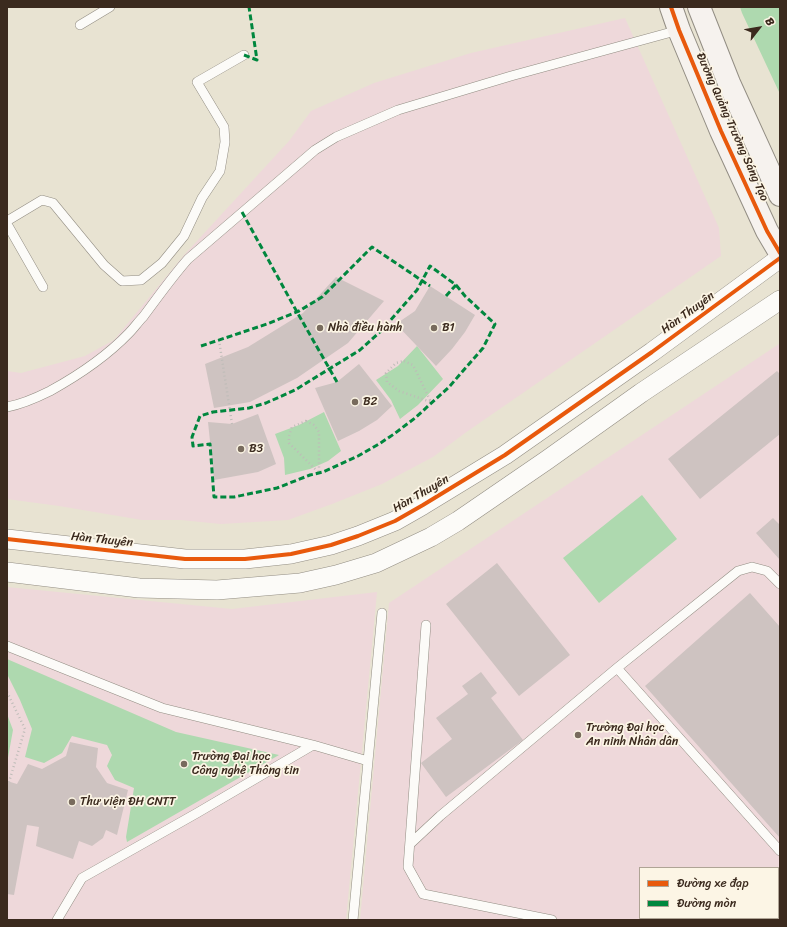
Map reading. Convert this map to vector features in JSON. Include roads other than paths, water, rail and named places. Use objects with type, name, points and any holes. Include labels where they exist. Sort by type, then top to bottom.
[{"type":"street","name":"Đường Quảng Trường Sáng Tạo","points":[[671,7],[721,131],[767,231],[780,253]]},
{"type":"street","name":"Đường Quảng Trường Sáng Tạo","points":[[699,7],[729,83],[780,194]]},
{"type":"street","name":"Hàn Thuyên","points":[[7,539],[185,559],[245,559],[291,554],[331,545],[358,536],[395,521],[505,455],[652,352],[780,258]]},
{"type":"street","points":[[7,572],[139,588],[216,590],[300,583],[336,575],[376,563],[431,537],[458,521],[641,393],[780,300]]},
{"type":"lane","points":[[80,25],[110,7]]},
{"type":"lane","points":[[7,407],[31,400],[60,385],[83,372],[103,357],[130,333],[188,258],[315,150],[336,137],[398,110],[511,76],[679,30]]},
{"type":"lane","points":[[43,287],[7,223],[42,200],[54,203],[104,265],[122,281],[141,280],[162,263],[184,236],[202,198],[220,172],[225,142],[224,127],[197,82],[244,55]]},
{"type":"lane","points":[[410,844],[440,816],[617,668],[738,571],[752,567],[767,571],[780,584]]},
{"type":"lane","points":[[353,920],[382,613]]},
{"type":"lane","points":[[426,625],[408,866],[423,894],[552,920]]},
{"type":"lane","points":[[7,646],[162,708],[313,745],[368,762]]},
{"type":"lane","points":[[617,668],[780,851]]},
{"type":"lane","points":[[57,920],[82,878],[313,745]]},
{"type":"lane","points":[[696,920],[721,920]]},
{"type":"place","name":"Nhà điều hành","points":[[320,328]]},
{"type":"place","name":"B1","points":[[434,328]]},
{"type":"place","name":"B2","points":[[355,402]]},
{"type":"place","name":"B3","points":[[241,449]]},
{"type":"place","name":"Trường Đại học An ninh Nhân dân","points":[[578,735]]},
{"type":"place","name":"Trường Đại học Công nghệ Thông tin","points":[[184,764]]},
{"type":"place","name":"Thư viện ĐH CNTT","points":[[72,802]]}]
